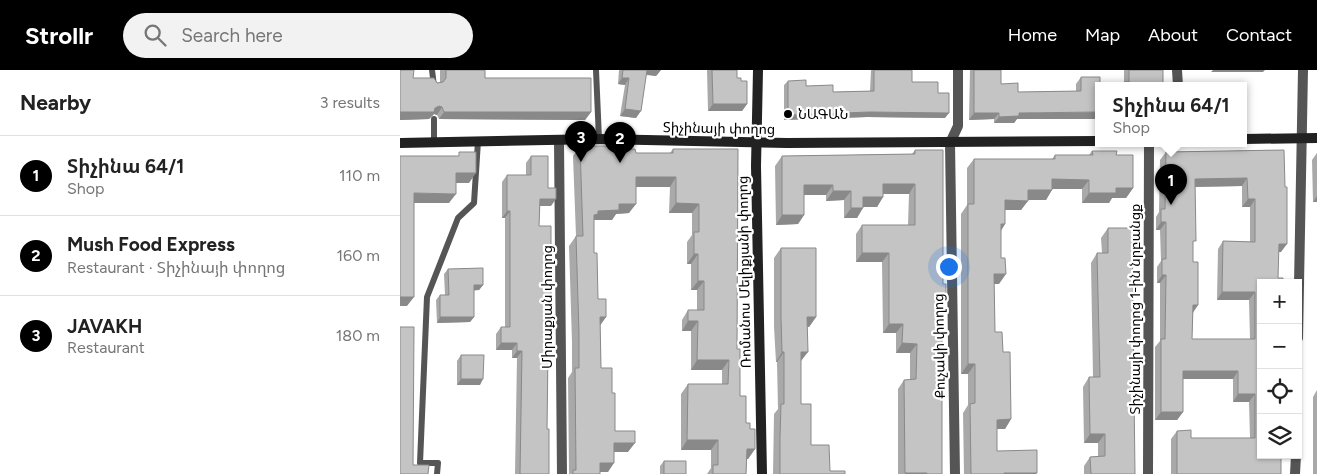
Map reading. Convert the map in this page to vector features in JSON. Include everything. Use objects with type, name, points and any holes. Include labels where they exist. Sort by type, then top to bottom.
[{"type":"main road","name":"Ռոմանոս Մելիքյանի փողոց","points":[[758,70],[756,143],[762,474]]},
{"type":"main road","points":[[1247,139],[1317,138]]},
{"type":"main road","name":"Տիչինայի փողոց","points":[[400,143],[599,139],[756,143],[1095,141]]},
{"type":"street","name":"Քուչակի փողոց","points":[[955,474],[950,143],[958,126],[958,70]]},
{"type":"street","points":[[1298,324],[1303,70]]},
{"type":"street","name":"Միրաքյան փողոց","points":[[559,141],[562,474]]},
{"type":"street","name":"Տիչինայի փողոց 1-ին նրբանցք","points":[[1148,474],[1150,147]]},
{"type":"street","points":[[1295,474],[1296,459]]},
{"type":"lane","points":[[432,70],[434,86]]},
{"type":"lane","points":[[596,70],[599,139]]},
{"type":"lane","points":[[434,119],[434,143]]},
{"type":"lane","points":[[437,474],[438,463],[420,463],[427,297],[458,218],[474,203],[478,141]]},
{"type":"building","points":[[400,70],[414,70],[413,78],[434,78],[437,83],[443,82],[446,78],[446,70],[485,70],[485,78],[591,78],[591,112],[444,112],[442,107],[439,106],[435,108],[434,112],[400,112]]},
{"type":"building","points":[[623,70],[647,70],[641,111],[625,109],[629,78],[622,78]]},
{"type":"building","points":[[712,70],[737,70],[737,78],[741,78],[741,81],[747,81],[747,104],[713,104]]},
{"type":"building","points":[[874,70],[912,70],[912,82],[938,82],[938,93],[949,93],[949,113],[870,112],[788,115],[788,81],[806,80],[806,86],[833,85],[833,92],[874,91]]},
{"type":"building","points":[[974,70],[1001,70],[1001,84],[1018,83],[1018,92],[1081,91],[1081,77],[1100,77],[1100,82],[1095,82],[1095,112],[1019,113],[1019,116],[999,117],[999,113],[974,113]]},
{"type":"building","points":[[1129,70],[1163,70],[1163,82],[1129,82]]},
{"type":"building","points":[[580,146],[618,146],[619,149],[635,149],[636,153],[673,153],[673,149],[738,149],[737,349],[740,349],[740,396],[746,396],[746,423],[750,423],[750,429],[755,429],[755,449],[747,449],[746,474],[713,474],[713,465],[718,465],[718,440],[687,440],[688,384],[728,384],[729,360],[697,360],[698,321],[688,321],[688,310],[704,310],[704,281],[698,281],[698,254],[694,254],[694,232],[699,232],[699,204],[676,203],[676,177],[636,177],[636,204],[619,204],[619,210],[598,211],[598,214],[594,215],[594,253],[597,253],[598,299],[606,299],[606,317],[600,317],[601,368],[612,368],[612,393],[615,393],[615,431],[635,431],[635,443],[614,443],[614,463],[600,463],[600,474],[573,474],[573,470],[576,470],[575,368],[579,368],[576,236],[583,236]]},
{"type":"building","points":[[915,150],[943,150],[943,284],[946,284],[946,300],[942,300],[942,474],[905,473],[904,380],[916,379],[917,344],[902,343],[903,324],[889,324],[889,253],[862,253],[862,225],[915,225],[915,184],[883,184],[883,197],[863,197],[863,208],[851,208],[851,191],[833,191],[833,185],[804,185],[804,215],[782,215],[782,156],[915,154]]},
{"type":"building","points":[[1284,150],[1285,187],[1287,187],[1287,244],[1279,244],[1278,278],[1283,279],[1257,279],[1257,459],[1281,459],[1281,474],[1177,474],[1177,431],[1191,430],[1191,438],[1255,438],[1255,394],[1238,394],[1238,371],[1183,371],[1183,412],[1161,412],[1161,339],[1165,339],[1166,275],[1162,275],[1162,259],[1166,259],[1166,222],[1161,222],[1161,209],[1165,209],[1166,152]],"holes":[[[1247,178],[1248,199],[1255,199],[1255,242],[1223,241],[1222,292],[1255,292],[1255,339],[1192,339],[1193,305],[1198,305],[1198,262],[1193,262],[1193,241],[1196,241],[1195,179]]]},
{"type":"building","points":[[1092,151],[1117,151],[1116,155],[1133,155],[1133,188],[1116,188],[1116,193],[1089,193],[1089,180],[1052,179],[1052,190],[1028,190],[1028,201],[1005,200],[1005,224],[1001,224],[1001,258],[1005,258],[1006,274],[994,274],[995,332],[1002,332],[1003,352],[1010,352],[1011,419],[997,420],[997,451],[1037,450],[1037,473],[971,474],[970,404],[975,403],[975,364],[968,364],[968,204],[974,204],[974,159],[1055,159],[1055,155],[1093,155]]},
{"type":"building","points":[[459,152],[476,152],[476,173],[456,173],[456,194],[414,193],[414,297],[400,297],[400,156],[459,156]]},
{"type":"building","points":[[531,156],[548,156],[548,188],[556,188],[556,199],[540,199],[539,226],[551,226],[551,314],[549,314],[547,429],[549,429],[549,474],[520,474],[522,351],[517,351],[517,343],[501,343],[501,327],[510,327],[510,211],[507,211],[507,175],[531,175]]},
{"type":"building","points":[[1108,228],[1132,228],[1135,474],[1091,474],[1090,457],[1105,456],[1105,434],[1090,434],[1089,377],[1100,377],[1097,253],[1108,253]]},
{"type":"building","points":[[781,248],[816,248],[816,317],[807,317],[808,352],[801,352],[801,404],[811,404],[811,445],[829,445],[830,471],[845,471],[845,474],[780,474],[781,404],[784,404]]},
{"type":"building","points":[[483,268],[483,285],[474,285],[474,317],[440,317],[440,295],[449,295],[448,269]]},
{"type":"building","points":[[400,327],[414,327],[413,465],[429,465],[428,474],[400,474]]},
{"type":"building","points":[[461,355],[484,355],[483,379],[461,379]]},
{"type":"building","points":[[664,461],[686,461],[686,474],[664,474]]},
{"type":"place","name":"ՆԱԳԱՆ","points":[[788,114]]},
{"type":"place","name":"JAVAKH","points":[[581,162]]},
{"type":"place","name":"Mush Food Express","points":[[620,163]]},
{"type":"place","name":"Տիչինա 64/1","points":[[1171,205]]}]
